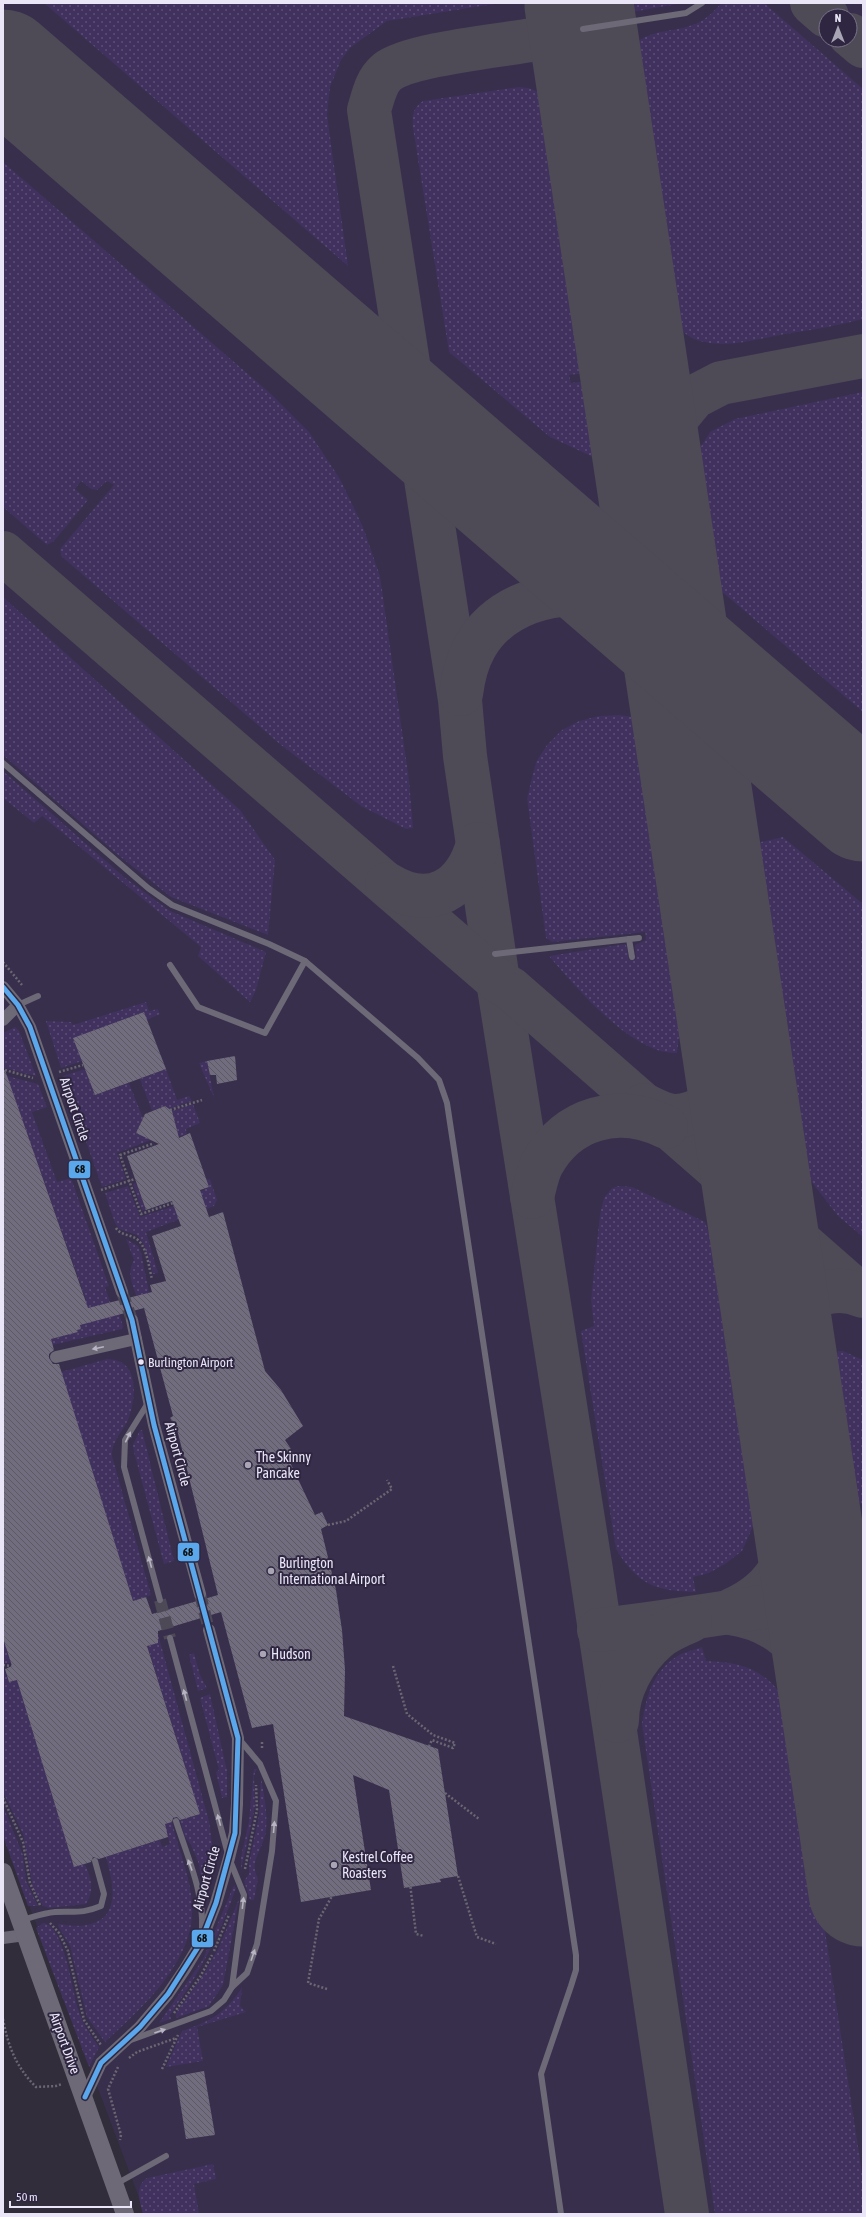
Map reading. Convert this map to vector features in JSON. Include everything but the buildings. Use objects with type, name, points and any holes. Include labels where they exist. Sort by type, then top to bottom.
[{"type":"main road","name":"Airport Drive","points":[[3,1872],[78,2077],[125,2214]]},
{"type":"street","name":"Airport Circle","points":[[3,987],[18,1005],[30,1028],[39,1051],[122,1292]]},
{"type":"street","points":[[3,1020],[18,1005]]},
{"type":"street","name":"Airport Circle","points":[[132,1320],[149,1402],[200,1594]]},
{"type":"street","points":[[56,1357],[136,1339]]},
{"type":"street","name":"Airport Circle","points":[[85,2097],[101,2063],[123,2043],[168,1994],[200,1944],[216,1903],[229,1858],[235,1832],[238,1738],[209,1630]]},
{"type":"street","points":[[3,1938],[23,1928]]},
{"type":"lane","points":[[583,29],[686,13],[702,3]]},
{"type":"lane","points":[[3,763],[148,888],[172,905],[269,944],[305,961],[418,1058],[439,1080],[447,1103],[576,1955],[576,1970],[541,2074],[561,2214]]},
{"type":"lane","points":[[495,954],[639,938]]},
{"type":"lane","points":[[629,940],[632,957]]},
{"type":"lane","points":[[170,965],[198,1007],[265,1033],[305,961]]},
{"type":"lane","points":[[18,1005],[38,996]]},
{"type":"lane","points":[[149,1402],[125,1440],[124,1467],[160,1600]]},
{"type":"lane","points":[[170,1638],[229,1858],[244,1895],[232,1987]]},
{"type":"lane","points":[[123,2043],[211,2011],[224,2000],[232,1987],[247,1973],[257,1944],[272,1851],[276,1801],[260,1764],[238,1738]]},
{"type":"lane","points":[[176,1821],[197,1883],[203,1913],[200,1944]]},
{"type":"lane","points":[[23,1928],[44,1914],[72,1914],[89,1911],[101,1906],[104,1894],[95,1861]]},
{"type":"lane","points":[[115,2184],[166,2156]]},
{"type":"path","points":[[60,1072],[83,1065]]},
{"type":"path","points":[[170,1110],[202,1100]]},
{"type":"path","points":[[152,1144],[120,1155],[129,1181],[142,1214],[173,1203]]},
{"type":"path","points":[[100,1190],[135,1179]]},
{"type":"path","points":[[328,1525],[346,1521],[392,1489],[388,1480]]},
{"type":"path","points":[[3,1666],[12,1666]]},
{"type":"path","points":[[393,1666],[407,1714],[432,1735],[454,1743],[453,1748],[432,1740],[429,1746]]},
{"type":"path","points":[[445,1793],[479,1819]]},
{"type":"path","points":[[458,1876],[477,1937],[496,1944]]},
{"type":"path","points":[[410,1883],[416,1934],[424,1936]]},
{"type":"path","points":[[327,1989],[308,1983],[319,1919],[332,1896]]},
{"type":"path","points":[[3,2019],[9,2046],[16,2063],[25,2076],[36,2087],[56,2086],[78,2077]]},
{"type":"path","points":[[125,2061],[137,2052],[176,2038]]},
{"type":"path","points":[[119,2065],[108,2089],[121,2134],[120,2140]]},
{"type":"shaded area","points":[[3,3],[863,3],[863,2214],[143,2214],[138,2195],[3,1836]]},
{"type":"shaded area","points":[[44,3],[500,3],[387,21],[350,48],[341,60],[330,87],[327,115],[348,266]]},
{"type":"shaded area","points":[[618,3],[683,3],[632,12],[619,6]]},
{"type":"shaded area","points":[[722,3],[764,3],[863,89],[863,319],[753,341],[721,344],[700,341],[688,336],[675,322],[666,305],[626,51],[645,37],[683,28],[703,20]]},
{"type":"shaded area","points":[[519,87],[535,90],[548,104],[550,110],[582,324],[587,373],[569,375],[571,383],[588,381],[599,452],[593,457],[550,437],[449,352],[413,128],[414,113],[419,104],[423,101]]},
{"type":"shaded area","points":[[3,162],[271,394],[309,432],[340,479],[363,527],[380,576],[409,780],[413,828],[406,829],[361,806],[281,745],[61,556],[60,549],[114,485],[107,481],[97,490],[91,489],[81,481],[75,489],[88,500],[54,541],[47,545],[3,507]]},
{"type":"shaded area","points":[[863,392],[863,712],[714,585],[705,570],[692,470],[700,448],[710,432],[735,419]]},
{"type":"shaded area","points":[[3,597],[240,810],[275,860],[268,935],[171,897],[117,854],[3,755]]},
{"type":"shaded area","points":[[619,715],[642,718],[683,1004],[677,1053],[660,1051],[642,1043],[624,1032],[574,985],[549,956],[626,944],[629,960],[636,959],[635,945],[646,940],[645,932],[552,942],[546,938],[527,798],[536,762],[547,745],[562,730],[579,721],[599,716]]},
{"type":"shaded area","points":[[3,771],[124,877],[170,911],[266,952],[256,990],[250,1002],[198,956],[201,947],[42,816],[34,823],[3,798]]},
{"type":"shaded area","points":[[783,837],[863,904],[863,1237],[838,1216],[804,1172],[789,1120],[751,887],[748,845]]},
{"type":"shaded area","points":[[146,1002],[149,1011],[158,1009],[160,1014],[147,1020],[144,1012],[74,1038],[82,1061],[61,1068],[46,1021],[71,1022],[73,1025]]},
{"type":"shaded area","points":[[15,1027],[19,1031],[36,1076],[4,1068],[3,1066],[3,1033]]},
{"type":"shaded area","points":[[207,1061],[214,1098],[199,1063]]},
{"type":"shaded area","points":[[85,1069],[95,1095],[129,1083],[143,1118],[136,1133],[151,1140],[117,1153],[126,1179],[102,1187],[63,1076]]},
{"type":"shaded area","points":[[166,1069],[177,1100],[189,1096],[192,1101],[169,1109],[165,1106],[152,1111],[140,1079]]},
{"type":"shaded area","points":[[7,1076],[38,1084],[47,1107],[32,1112],[57,1182],[71,1178],[109,1286],[105,1287],[113,1311],[118,1310],[123,1326],[122,1329],[52,1345],[48,1330],[52,1339],[78,1332],[77,1330],[81,1329],[79,1319],[43,1317],[86,1300]]},
{"type":"shaded area","points":[[193,1104],[200,1123],[186,1129],[187,1134],[163,1142],[175,1122],[172,1111]]},
{"type":"shaded area","points":[[210,1179],[217,1200],[214,1206],[146,1232],[158,1273],[153,1274],[143,1243],[137,1235],[119,1229],[115,1223],[105,1193],[128,1186],[140,1217],[174,1206],[209,1187],[206,1180]]},
{"type":"shaded area","points":[[136,1183],[146,1210],[142,1211],[133,1184]]},
{"type":"shaded area","points":[[619,1186],[632,1187],[705,1222],[724,1278],[758,1489],[758,1515],[742,1551],[725,1564],[709,1573],[693,1577],[696,1592],[669,1590],[649,1584],[632,1571],[616,1549],[581,1331],[594,1326],[591,1300],[600,1214],[604,1198],[612,1188]]},
{"type":"shaded area","points":[[126,1239],[138,1246],[141,1253],[150,1297],[138,1300],[130,1275],[134,1260]]},
{"type":"shaded area","points":[[838,1351],[843,1351],[863,1360],[862,1504],[849,1498],[836,1444],[831,1404],[831,1385],[833,1367]]},
{"type":"shaded area","points":[[107,1359],[117,1360],[124,1364],[129,1370],[134,1386],[134,1396],[130,1414],[126,1425],[114,1444],[112,1456],[151,1595],[133,1601],[61,1372]]},
{"type":"shaded area","points":[[140,1430],[142,1430],[174,1561],[164,1564],[134,1452],[133,1445]]},
{"type":"shaded area","points":[[158,1634],[209,1821],[214,1859],[210,1886],[202,1886],[199,1864],[191,1845],[185,1837],[180,1820],[200,1814],[146,1641],[149,1641],[151,1645],[157,1643]]},
{"type":"shaded area","points":[[3,1638],[11,1663],[3,1663]]},
{"type":"shaded area","points":[[702,1647],[706,1661],[735,1664],[758,1673],[768,1680],[777,1689],[792,1715],[863,2179],[863,2214],[715,2214],[642,1724],[648,1695],[661,1670],[679,1655]]},
{"type":"shaded area","points":[[194,1653],[200,1675],[207,1688],[198,1691],[189,1655]]},
{"type":"shaded area","points":[[3,1669],[9,1682],[17,1680],[74,1867],[85,1864],[89,1874],[91,1889],[89,1899],[86,1904],[49,1908],[43,1906],[33,1888],[23,1834],[3,1792]]},
{"type":"shaded area","points":[[210,1694],[227,1771],[227,1797],[222,1798],[216,1772],[219,1770],[200,1698]]},
{"type":"shaded area","points":[[254,1769],[257,1769],[254,1776],[255,1807],[241,1870],[241,1857],[249,1821]]},
{"type":"shaded area","points":[[261,1777],[266,1806],[266,1829],[265,1836],[255,1862],[258,1878],[254,1900],[250,1900],[244,1881],[249,1874],[249,1863],[259,1816]]},
{"type":"shaded area","points":[[3,1806],[23,1855],[26,1881],[38,1906],[28,1906],[3,1836]]},
{"type":"shaded area","points":[[172,1822],[187,1874],[191,1895],[191,1925],[185,1945],[176,1964],[150,1998],[105,2042],[87,2017],[70,1946],[58,1926],[59,1924],[83,1926],[97,1922],[105,1916],[110,1908],[112,1898],[111,1877],[106,1857],[160,1840],[162,1847],[170,1844],[166,1831],[156,1827]]},
{"type":"shaded area","points":[[234,1885],[236,1888],[224,1920],[202,1966],[170,2015],[171,2019],[159,2023],[203,1959]]},
{"type":"shaded area","points":[[239,1899],[223,1985],[209,2006],[176,2018],[176,2013],[205,1972],[219,1947]]},
{"type":"shaded area","points":[[43,1923],[50,1926],[57,1935],[62,1946],[80,2014],[92,2038],[99,2047],[89,2067],[36,1928]]},
{"type":"shaded area","points":[[242,1987],[240,2006],[246,2012],[197,2027],[203,2061],[166,2067],[182,2031],[210,2020],[224,2010]]},
{"type":"shaded area","points":[[213,2164],[216,2179],[194,2184],[199,2214],[143,2214],[139,2190],[140,2186],[147,2178]]},
{"type":"taxiway","points":[[812,3],[818,8]]},
{"type":"taxiway","points":[[591,84],[580,66],[568,52],[552,43],[531,40],[434,56],[415,60],[398,66],[387,72],[380,80],[375,90],[369,110],[460,700],[465,756],[498,981],[591,1570],[687,2214]]},
{"type":"taxiway","points":[[858,42],[863,46]]},
{"type":"taxiway","points":[[648,465],[661,437],[694,397],[721,383],[863,356]]},
{"type":"taxiway","points":[[3,553],[498,981],[511,989],[772,1217]]},
{"type":"taxiway","points":[[461,694],[466,670],[475,647],[485,632],[512,610],[529,602],[546,597],[582,595],[609,599],[636,611]]},
{"type":"taxiway","points":[[387,884],[403,892],[418,895],[432,895],[444,891],[455,884],[464,873],[472,860],[478,844]]},
{"type":"taxiway","points":[[644,1105],[658,1112],[673,1116],[690,1114],[706,1106],[720,1094],[731,1074],[734,1033]]},
{"type":"taxiway","points":[[532,1197],[537,1176],[542,1164],[553,1148],[566,1135],[580,1126],[596,1119],[613,1116],[630,1116],[648,1120],[666,1127]]},
{"type":"taxiway","points":[[758,1194],[772,1217],[861,1295]]},
{"type":"taxiway","points":[[781,1343],[789,1319],[804,1303],[832,1291],[842,1291],[863,1296]]},
{"type":"taxiway","points":[[732,1610],[751,1600],[766,1588],[777,1574],[785,1559],[791,1543],[802,1485],[797,1486]]},
{"type":"taxiway","points":[[599,1630],[827,1598],[851,1592],[863,1587]]},
{"type":"taxiway","points":[[839,1724],[842,1676],[846,1645],[855,1616],[863,1602]]},
{"type":"taxiway","points":[[730,1613],[754,1619],[773,1628],[789,1639],[802,1654],[813,1671],[839,1731]]},
{"type":"taxiway","points":[[617,1721],[620,1698],[628,1676],[641,1656],[661,1636],[690,1621]]},
{"type":"runway","points":[[579,5],[863,1892]]},
{"type":"runway","points":[[3,64],[863,807]]},
{"type":"tunnel","points":[[122,1292],[132,1320]]},
{"type":"tunnel","points":[[200,1594],[209,1630]]},
{"type":"tunnel","points":[[160,1600],[170,1638]]},
{"type":"transit line","name":"68","points":[[3,987],[18,1005],[30,1027],[132,1320],[154,1425],[238,1738],[235,1833],[216,1903],[200,1944],[168,1994],[140,2027],[101,2063],[85,2097]]},
{"type":"place","name":"Burlington Airport","points":[[141,1362]]},
{"type":"place","name":"The Skinny Pancake","points":[[248,1465]]},
{"type":"place","name":"Burlington International Airport","points":[[271,1571]]},
{"type":"place","name":"Hudson","points":[[263,1654]]},
{"type":"place","name":"Kestrel Coffee Roasters","points":[[334,1865]]}]
